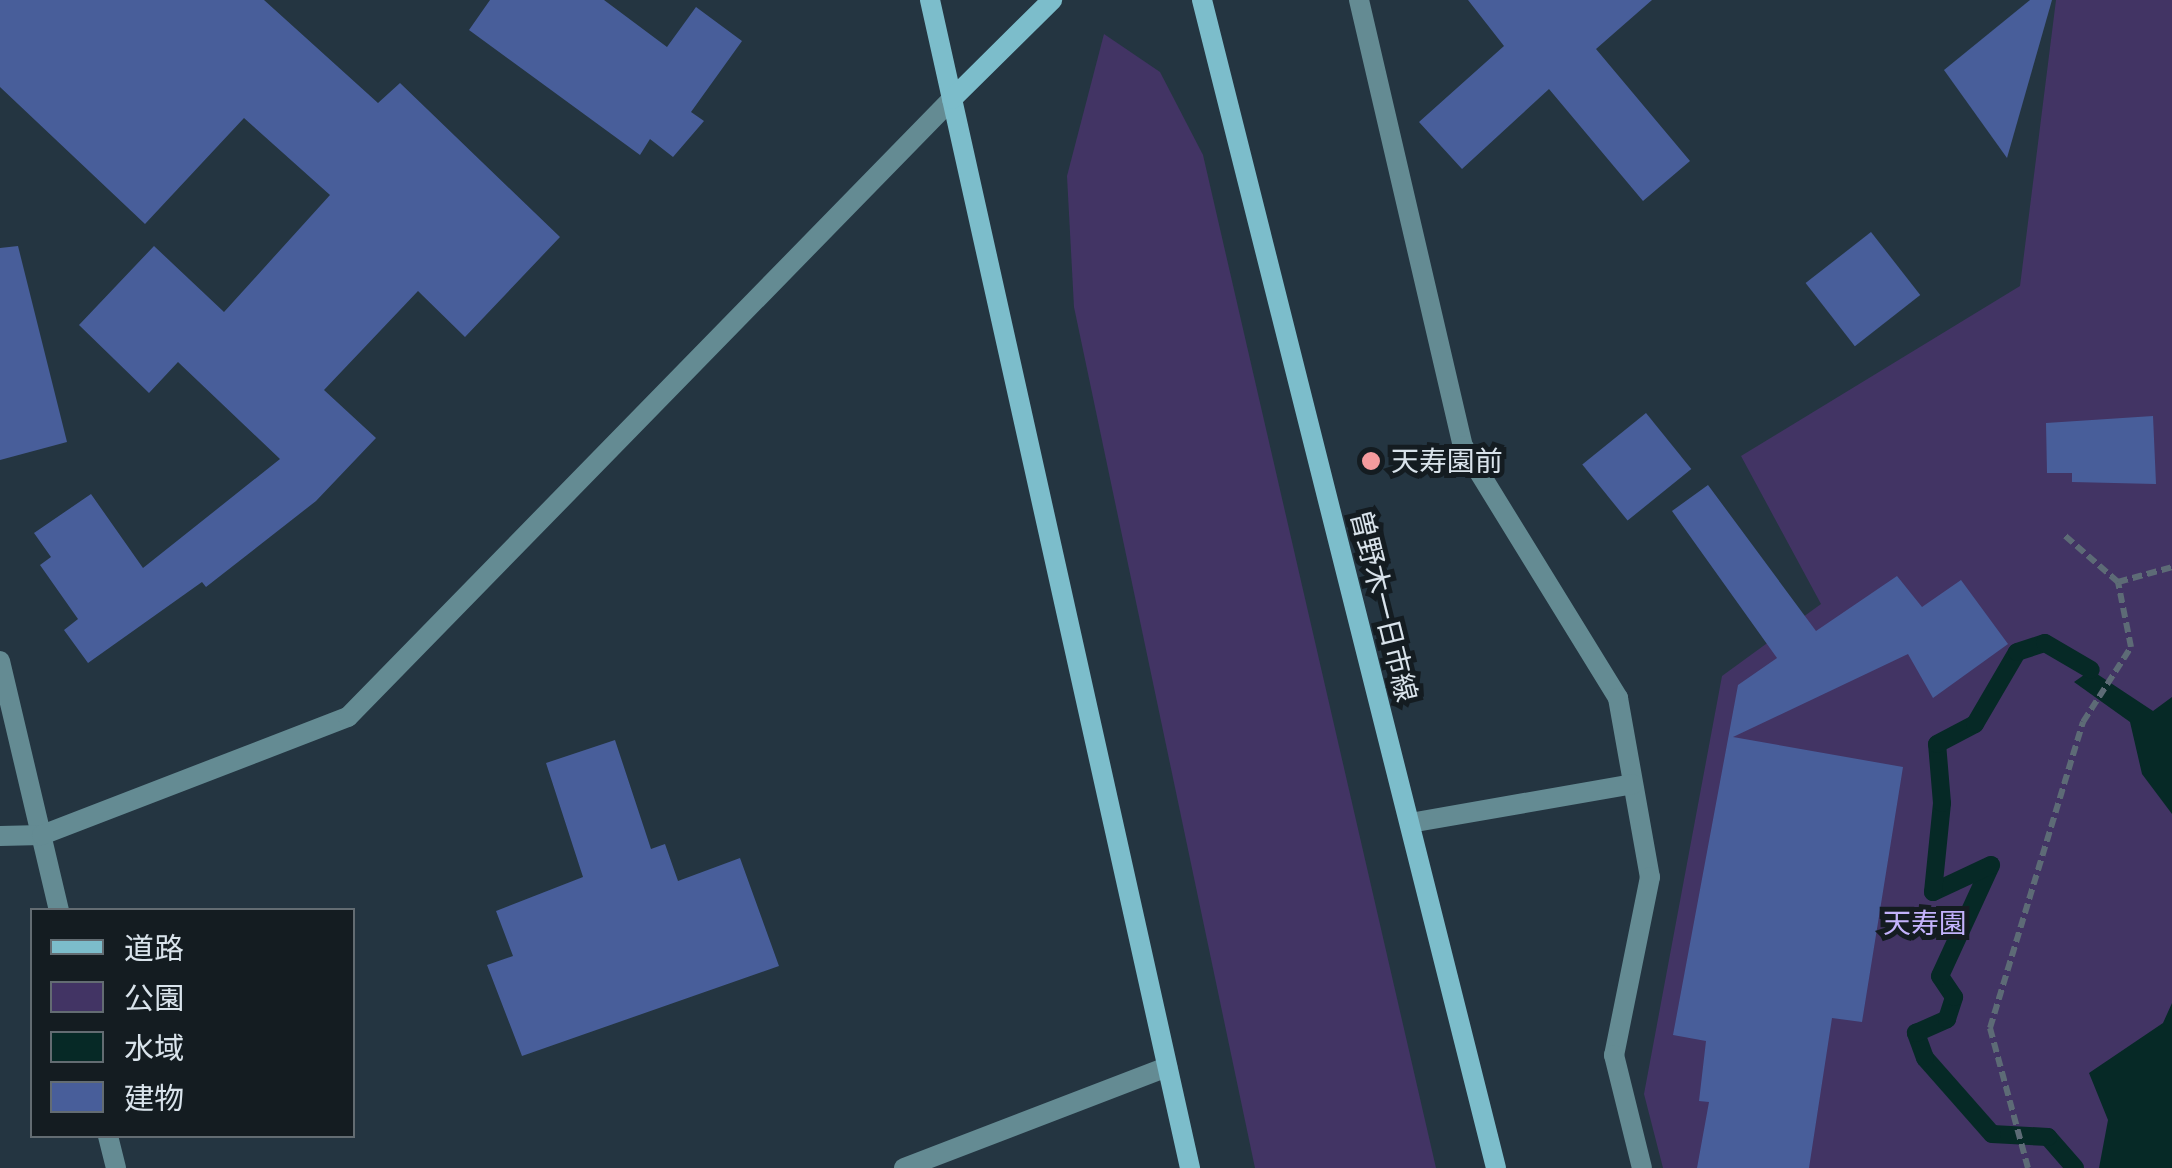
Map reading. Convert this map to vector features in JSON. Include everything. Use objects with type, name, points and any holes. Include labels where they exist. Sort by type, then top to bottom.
[{"type":"main road","points":[[930,0],[1190,1168]]},
{"type":"main road","points":[[952,99],[1052,0]]},
{"type":"main road","name":"曽野木一日市線","points":[[1202,0],[1496,1168]]},
{"type":"street","points":[[1359,0],[1464,446],[1618,698],[1650,877],[1614,1055],[1642,1168]]},
{"type":"street","points":[[0,836],[42,834],[348,717],[952,99]]},
{"type":"street","points":[[0,661],[59,908]]},
{"type":"street","points":[[1410,823],[1633,784]]},
{"type":"street","points":[[904,1168],[1167,1067]]},
{"type":"street","points":[[108,1138],[116,1168]]},
{"type":"path","points":[[2028,1168],[1990,1028],[2083,722],[2131,647],[2118,582],[2063,534]]},
{"type":"path","points":[[2118,582],[2172,567]]},
{"type":"green space","name":"天寿園","points":[[2056,0],[2172,0],[2172,1168],[1663,1168],[1644,1094],[1722,676],[1821,604],[1741,456],[2020,286]]},
{"type":"green space","points":[[1104,34],[1160,72],[1203,155],[1436,1168],[1255,1168],[1074,307],[1067,176]]},
{"type":"water","points":[[2091,670],[2153,711],[2172,697],[2172,814],[2142,774],[2130,722],[2074,682]]},
{"type":"water","points":[[2172,1003],[2172,1168],[2099,1168],[2108,1120],[2089,1073],[2163,1023]]},
{"type":"building","points":[[0,0],[264,0],[378,103],[400,83],[560,237],[465,337],[418,291],[324,390],[376,438],[316,501],[206,587],[202,582],[88,663],[64,630],[78,619],[40,565],[51,557],[34,533],[91,494],[143,568],[280,459],[178,362],[149,393],[79,325],[154,246],[224,312],[330,195],[244,118],[145,224],[0,87]]},
{"type":"building","points":[[490,0],[604,0],[667,47],[696,7],[742,41],[691,112],[704,121],[673,157],[650,139],[640,155],[469,30]]},
{"type":"building","points":[[1468,0],[1652,0],[1596,49],[1690,161],[1643,201],[1549,89],[1462,169],[1419,122],[1504,46]]},
{"type":"building","points":[[2030,0],[2052,0],[2007,158],[1944,70]]},
{"type":"building","points":[[1871,232],[1920,295],[1855,346],[1806,283]]},
{"type":"building","points":[[18,246],[67,442],[0,460],[0,248]]},
{"type":"building","points":[[1646,413],[1691,469],[1628,521],[1582,465]]},
{"type":"building","points":[[2153,416],[2156,484],[2072,482],[2072,473],[2047,473],[2046,423]]},
{"type":"building","points":[[1708,485],[1816,631],[1897,576],[1922,607],[1961,580],[2008,644],[1933,698],[1908,654],[1733,737],[1903,767],[1862,1022],[1832,1018],[1809,1168],[1697,1168],[1709,1102],[1699,1101],[1706,1041],[1673,1035],[1738,685],[1777,658],[1672,511]]},
{"type":"building","points":[[615,740],[651,849],[665,844],[678,881],[740,858],[779,966],[522,1056],[487,965],[513,956],[496,911],[583,877],[546,763]]},
{"type":"waterway","points":[[2075,1168],[2048,1137],[1992,1134],[1925,1058],[1916,1033],[1947,1019],[1954,997],[1940,976],[1991,865],[1933,892],[1942,803],[1937,744],[1975,724],[2017,652],[2045,643],[2091,670]]},
{"type":"place","name":"天寿園前","points":[[1371,461]]}]
